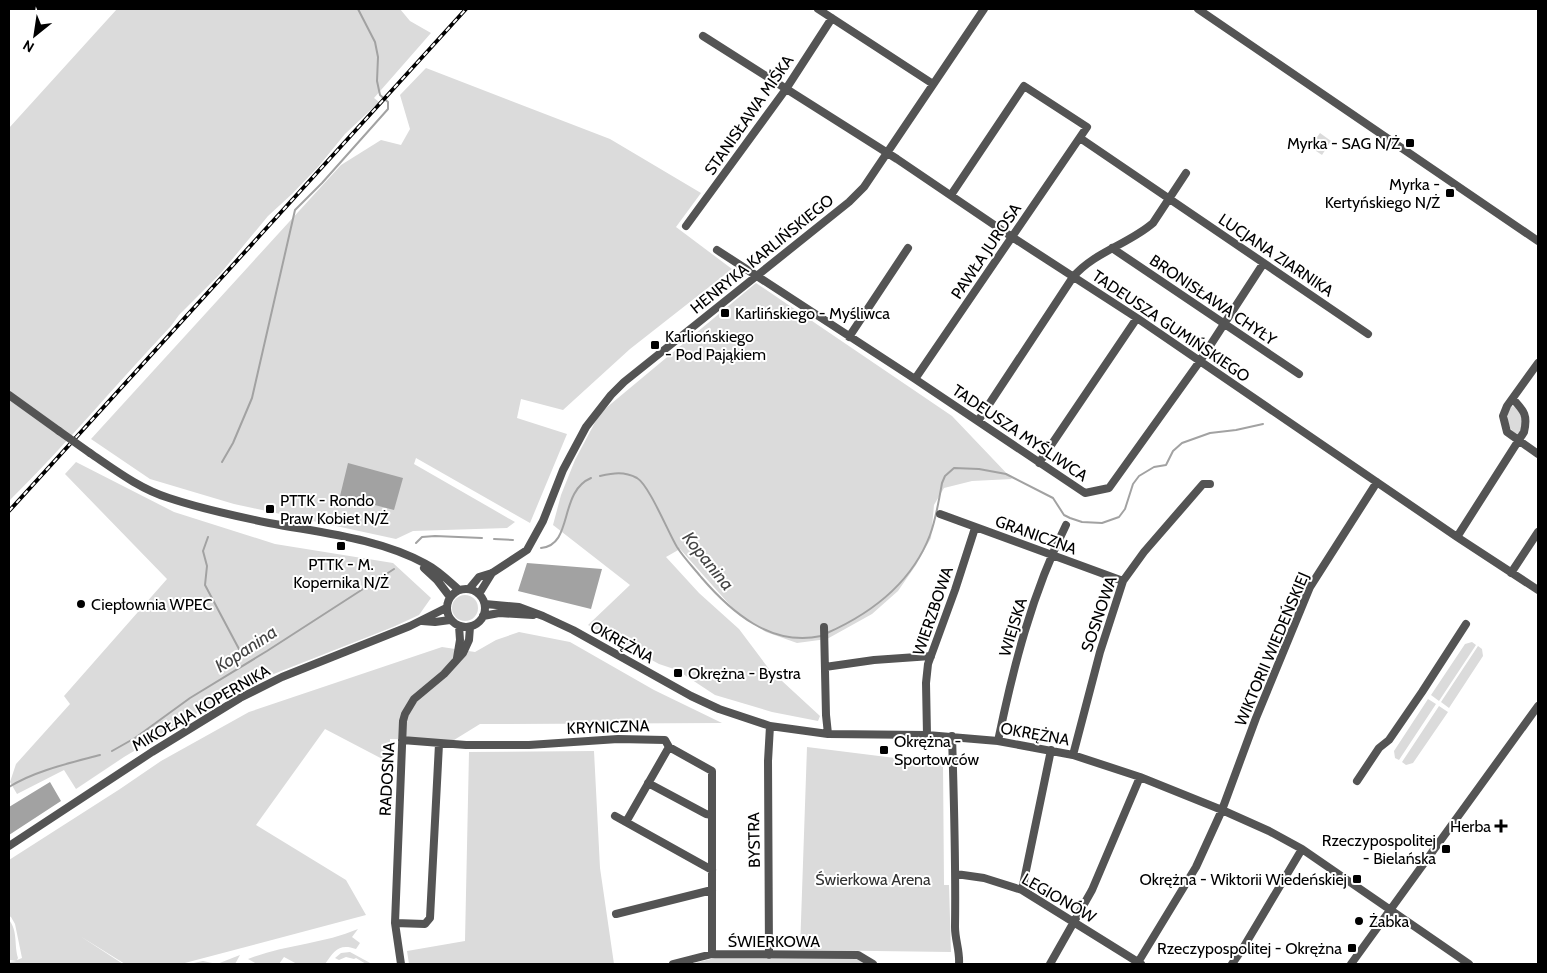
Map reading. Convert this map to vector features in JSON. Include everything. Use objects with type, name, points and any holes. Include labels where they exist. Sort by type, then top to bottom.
[{"type":"street","points":[[818,9],[933,84]]},
{"type":"street","name":"HENRYKA KARLIŃSKIEGO","points":[[469,589],[479,577],[492,573],[527,550],[543,521],[569,457],[586,428],[624,382],[864,187],[984,9]]},
{"type":"street","points":[[1198,9],[1538,240]]},
{"type":"street","name":"STANISŁAWA MIŚKA","points":[[686,226],[786,90],[832,18]]},
{"type":"street","name":"TADEUSZA GUMIŃSKIEGO","points":[[703,36],[786,90],[888,152],[1538,590]]},
{"type":"street","points":[[951,195],[1024,86],[1087,127],[1080,138]]},
{"type":"street","name":"LUCJANA ZIARNIKA","points":[[1080,138],[1368,334]]},
{"type":"street","name":"PAWŁA JUROSA","points":[[915,379],[1080,138]]},
{"type":"street","points":[[978,421],[1078,271],[1153,223],[1186,173]]},
{"type":"street","points":[[849,337],[908,248]]},
{"type":"street","name":"BRONISŁAWA CHYŁY","points":[[1112,248],[1299,374]]},
{"type":"street","name":"TADEUSZA MYŚLIWCA","points":[[717,250],[1085,493],[1109,488],[1200,361],[1264,264]]},
{"type":"street","points":[[1039,463],[1137,318]]},
{"type":"street","points":[[1538,363],[1503,416],[1507,432],[1538,454]]},
{"type":"street","points":[[9,395],[120,474],[167,497],[206,509],[384,546],[427,564],[459,590]]},
{"type":"street","points":[[1457,537],[1524,432],[1526,422],[1524,411],[1513,399]]},
{"type":"street","name":"WIKTORII WIEDEŃSKIEJ","points":[[1139,964],[1196,867],[1222,810],[1256,718],[1310,587],[1377,482]]},
{"type":"street","name":"SOSNOWA","points":[[1073,755],[1100,652],[1123,581],[1144,552],[1203,484],[1210,484]]},
{"type":"street","name":"GRANICZNA","points":[[940,514],[1123,581]]},
{"type":"street","name":"WIEJSKA","points":[[998,741],[1027,626],[1051,555],[1066,525]]},
{"type":"street","name":"WIERZBOWA","points":[[927,735],[926,683],[928,664],[975,528]]},
{"type":"street","points":[[1511,573],[1538,532]]},
{"type":"street","points":[[413,558],[433,575],[450,597]]},
{"type":"street","name":"HENRYKA KARLIŃSKIEGO","points":[[479,594],[492,573]]},
{"type":"street","points":[[469,589],[479,594],[484,604],[483,616],[480,621],[470,627],[459,626],[450,620],[446,608],[450,597],[459,590],[469,589]]},
{"type":"street","name":"OKRĘŻNA","points":[[484,604],[519,607],[543,616],[573,630],[691,696],[720,709],[770,726],[828,734],[952,736],[998,741],[1073,755],[1140,777],[1222,810],[1269,831],[1302,849],[1469,964]]},
{"type":"street","name":"MIKOŁAJA KOPERNIKA","points":[[9,846],[152,752],[240,698],[290,673],[422,621],[446,608]]},
{"type":"street","name":"OKRĘŻNA","points":[[483,616],[499,613],[543,616]]},
{"type":"street","name":"MIKOŁAJA KOPERNIKA","points":[[422,621],[450,620]]},
{"type":"street","points":[[1357,781],[1379,748],[1389,740],[1417,700],[1466,624]]},
{"type":"street","points":[[458,658],[459,626]]},
{"type":"street","name":"RADOSNA","points":[[401,964],[395,923],[403,721],[414,699],[444,674],[463,653],[467,646],[470,627]]},
{"type":"street","points":[[824,627],[828,734]]},
{"type":"street","points":[[825,667],[874,660],[930,656]]},
{"type":"street","points":[[1351,964],[1538,706]]},
{"type":"street","name":"BYSTRA","points":[[769,955],[768,761],[770,726]]},
{"type":"street","points":[[952,736],[956,874],[955,932],[960,953],[959,964]]},
{"type":"street","name":"KRYNICZNA","points":[[402,740],[439,744],[529,744],[618,739],[665,740],[669,747],[712,772],[712,954]]},
{"type":"street","points":[[395,923],[425,924],[430,918],[439,744]]},
{"type":"street","points":[[626,822],[669,747]]},
{"type":"street","points":[[1022,890],[1051,750]]},
{"type":"street","points":[[1050,964],[1075,922],[1108,855],[1140,777]]},
{"type":"street","points":[[648,783],[706,814],[712,815]]},
{"type":"street","points":[[615,816],[712,870]]},
{"type":"street","points":[[1232,964],[1244,948],[1302,849]]},
{"type":"street","name":"LEGIONÓW","points":[[956,874],[984,878],[1022,890],[1139,964]]},
{"type":"street","points":[[616,914],[712,890]]},
{"type":"street","name":"ŚWIERKOWA","points":[[673,964],[712,954],[858,955],[873,964]]},
{"type":"green space","points":[[117,9],[400,9],[410,21],[431,33],[374,98],[379,102],[345,134],[318,167],[268,216],[220,274],[179,315],[71,436],[9,501],[9,128]]},
{"type":"green space","points":[[426,68],[610,139],[701,193],[676,227],[732,269],[630,349],[563,410],[521,399],[517,418],[567,434],[530,523],[416,458],[414,464],[515,522],[507,528],[413,531],[396,539],[234,504],[150,479],[91,439],[341,165],[381,140],[401,145],[410,129],[400,95]]},
{"type":"green space","points":[[1320,133],[1331,141],[1322,155],[1310,147]]},
{"type":"green space","points":[[756,283],[952,416],[1012,479],[972,481],[944,488],[934,505],[931,538],[916,565],[898,591],[872,614],[827,639],[797,643],[766,632],[745,619],[729,604],[680,549],[666,557],[699,593],[739,629],[769,669],[820,716],[818,721],[772,712],[715,695],[677,670],[659,664],[588,625],[630,585],[553,525],[561,495],[575,460],[600,413]]},
{"type":"green space","points":[[1513,406],[1519,412],[1522,420],[1522,428],[1518,436],[1510,427],[1508,421],[1509,409]]},
{"type":"green space","points":[[76,462],[174,512],[275,544],[393,563],[431,598],[419,615],[241,687],[124,757],[76,789],[64,770],[17,794],[10,782],[16,764],[70,704],[64,696],[167,579],[65,474]]},
{"type":"green space","points":[[465,595],[474,599],[478,608],[474,617],[465,621],[456,617],[452,608],[456,599]]},
{"type":"green space","points":[[519,632],[570,642],[654,690],[722,723],[480,724],[454,740],[390,739],[390,763],[325,729],[256,825],[346,880],[366,915],[181,964],[125,964],[80,936],[123,964],[9,964],[9,962],[17,961],[9,960],[9,920],[15,933],[17,960],[22,958],[15,924],[9,916],[9,860],[161,761],[249,712],[442,647],[475,652],[496,640]]},
{"type":"green space","points":[[1472,642],[1476,645],[1439,701],[1431,695],[1465,644]]},
{"type":"green space","points":[[1478,646],[1482,649],[1483,656],[1449,708],[1441,702]]},
{"type":"green space","points":[[1428,699],[1436,704],[1399,760],[1395,758],[1394,751]]},
{"type":"green space","points":[[1439,706],[1448,712],[1413,763],[1406,765],[1402,762]]},
{"type":"green space","name":"Świerkowa Arena","points":[[807,747],[943,764],[944,885],[949,885],[951,952],[800,950]]},
{"type":"green space","points":[[594,751],[600,868],[614,964],[409,964],[407,951],[465,941],[469,752]]},
{"type":"green space","points":[[358,929],[352,937],[360,943],[356,949],[345,947],[338,949],[325,964],[297,964],[284,957],[279,964],[257,964],[248,959],[261,954],[331,938]]},
{"type":"green space","points":[[350,952],[372,964],[366,964],[356,958],[346,957],[339,960],[335,958],[341,953]]},
{"type":"green space","points":[[240,955],[235,964],[217,964]]},
{"type":"green space","points":[[715,958],[857,958],[868,964],[690,964]]},
{"type":"green space","points":[[203,961],[217,964],[189,964]]},
{"type":"shaded area","points":[[348,463],[403,478],[394,510],[340,496]]},
{"type":"shaded area","points":[[527,563],[602,569],[591,609],[518,591]]},
{"type":"shaded area","points":[[50,782],[61,801],[9,835],[9,807]]},
{"type":"waterway","points":[[222,462],[233,443],[252,398],[295,210],[322,183],[388,109],[388,102],[380,95],[377,81],[378,57],[375,42],[358,9]]},
{"type":"waterway","name":"Kopanina","points":[[827,633],[875,606],[889,594],[913,567],[930,535],[936,516],[942,483],[945,476],[954,468],[979,469],[1006,474],[1053,498],[1064,515],[1082,522],[1102,523],[1119,517],[1125,509],[1133,484],[1139,476],[1154,467],[1166,465],[1173,451],[1182,443],[1210,433],[1263,424]]},
{"type":"waterway","name":"Kopanina","points":[[600,476],[614,473],[623,474],[637,478],[642,482],[653,499],[677,547],[725,603],[739,614],[754,624],[785,636],[803,638],[821,636]]},
{"type":"waterway","name":"Kopanina","points":[[541,548],[551,545],[558,538],[574,494],[581,485],[591,478]]},
{"type":"waterway","name":"Kopanina","points":[[416,543],[422,537],[435,536],[482,538]]},
{"type":"waterway","points":[[208,537],[203,551],[207,566],[205,585],[239,649]]},
{"type":"waterway","name":"Kopanina","points":[[494,539],[513,540]]},
{"type":"waterway","name":"Kopanina","points":[[112,751],[135,738],[190,698],[394,569]]},
{"type":"waterway","name":"Kopanina","points":[[9,787],[41,772],[100,755]]},
{"type":"railway","points":[[9,511],[466,9]]},
{"type":"place","name":"Myrka - SAG N/Ż","points":[[1410,143]]},
{"type":"place","name":"Myrka - Kertyńskiego N/Ż","points":[[1450,193]]},
{"type":"place","name":"Karlińskiego - Myśliwca","points":[[725,313]]},
{"type":"place","name":"Karliońskiego - Pod Pająkiem","points":[[655,345]]},
{"type":"place","name":"PTTK - Rondo Praw Kobiet N/Ż","points":[[270,509]]},
{"type":"place","name":"PTTK - M. Kopernika N/Ż","points":[[341,546]]},
{"type":"place","name":"Ciepłownia WPEC","points":[[81,604]]},
{"type":"place","name":"Okrężna - Bystra","points":[[678,673]]},
{"type":"place","name":"Okrężna - Sportowców","points":[[884,750]]},
{"type":"place","name":"Herba","points":[[1501,826]]},
{"type":"place","name":"Rzeczypospolitej - Bielańska","points":[[1446,849]]},
{"type":"place","name":"Okrężna - Wiktorii Wiedeńskiej","points":[[1357,879]]},
{"type":"place","name":"Żabka","points":[[1359,921]]},
{"type":"place","name":"Rzeczypospolitej - Okrężna","points":[[1352,948]]}]
